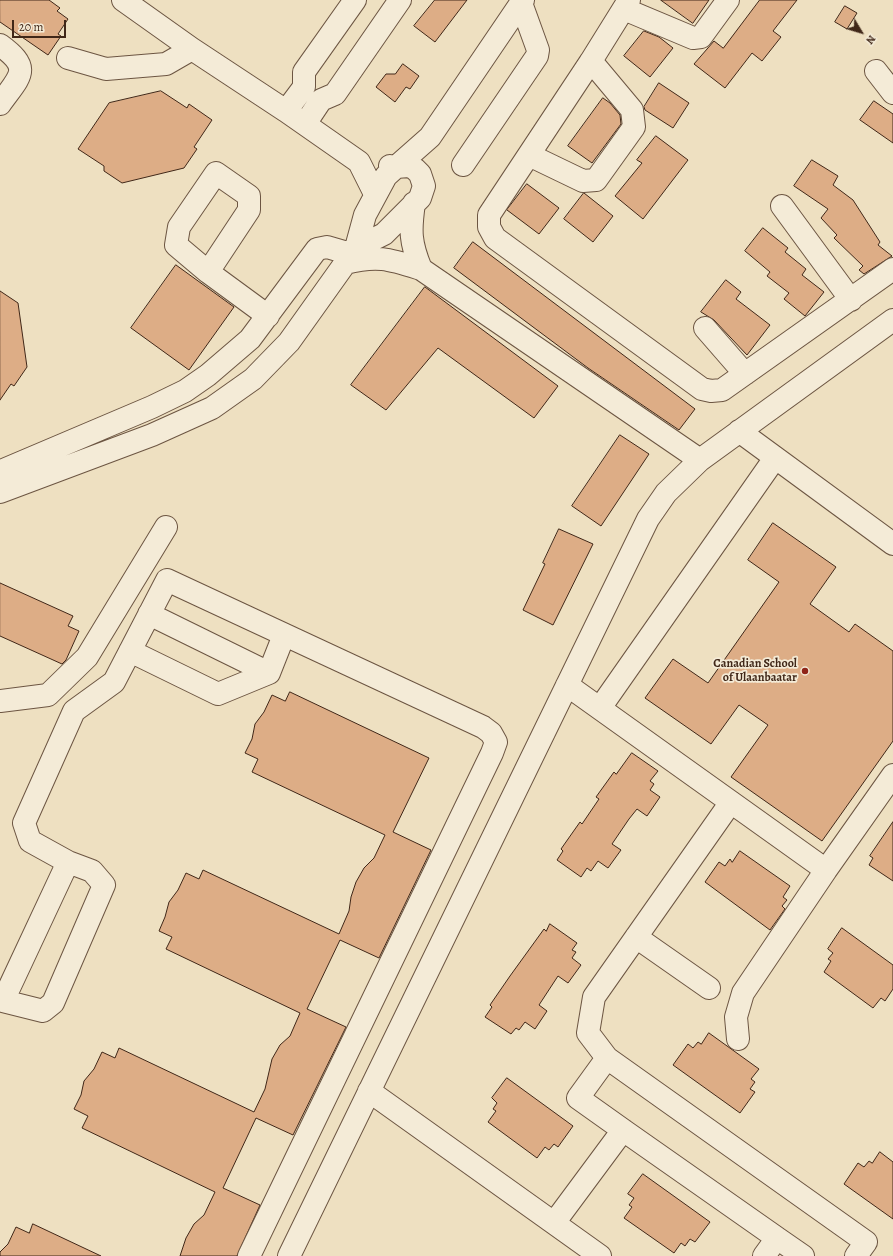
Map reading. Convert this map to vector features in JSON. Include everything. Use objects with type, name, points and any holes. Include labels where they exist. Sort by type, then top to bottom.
[{"type":"street","points":[[123,0],[192,49],[286,111],[359,162],[396,167],[409,166],[415,169],[422,179]]},
{"type":"street","points":[[286,111],[304,87],[304,72],[355,0]]},
{"type":"street","points":[[305,124],[321,100],[334,94],[400,0]]},
{"type":"street","points":[[728,0],[701,37],[693,38],[626,4],[591,62],[489,215],[489,227],[495,238],[702,389],[711,391],[722,390],[893,269]]},
{"type":"street","points":[[1,481],[152,435],[212,408],[253,379],[288,342],[351,255],[365,215],[386,176],[430,138],[522,1]]},
{"type":"street","points":[[463,165],[537,56],[538,50],[522,1]]},
{"type":"street","points":[[0,45],[14,55],[19,62],[21,71],[16,82],[0,104]]},
{"type":"street","points":[[68,58],[106,69],[166,64],[192,49]]},
{"type":"street","points":[[529,155],[583,181],[596,180],[634,128],[632,110],[591,62]]},
{"type":"street","points":[[876,71],[893,93]]},
{"type":"street","points":[[351,255],[384,234],[414,203],[422,192],[422,179],[430,138]]},
{"type":"street","points":[[359,162],[375,194]]},
{"type":"street","points":[[414,203],[410,229],[413,250],[421,269]]},
{"type":"street","points":[[782,206],[851,300]]},
{"type":"street","points":[[365,215],[366,225],[370,230],[376,234],[384,234]]},
{"type":"street","points":[[1,481],[185,391],[208,375],[234,355],[250,339],[317,249],[327,247],[366,258],[388,258],[421,269],[700,460]]},
{"type":"street","points":[[208,272],[268,316]]},
{"type":"street","points":[[289,1256],[648,519],[666,493],[700,460],[893,320]]},
{"type":"street","points":[[705,328],[745,374]]},
{"type":"street","points":[[739,431],[893,544]]},
{"type":"street","points":[[600,708],[775,458]]},
{"type":"street","points":[[0,701],[48,695],[87,657],[166,527]]},
{"type":"street","points":[[68,862],[3,1001],[43,1011],[53,1003],[104,885],[92,871],[68,862],[30,841],[24,823],[74,712],[114,682],[167,580],[483,727],[491,733],[496,742],[249,1256]]},
{"type":"street","points":[[149,614],[269,673]]},
{"type":"street","points":[[130,652],[218,694],[269,673],[284,635]]},
{"type":"street","points":[[567,685],[826,870]]},
{"type":"street","points":[[738,1039],[736,1017],[743,993],[826,870],[893,776]]},
{"type":"street","points":[[731,802],[594,997],[588,1033],[607,1058],[866,1242],[856,1256]]},
{"type":"street","points":[[636,937],[709,988]]},
{"type":"street","points":[[607,1058],[578,1098],[803,1256]]},
{"type":"street","points":[[369,1091],[600,1256]]},
{"type":"street","points":[[554,1223],[624,1130]]},
{"type":"street","points":[[764,1256],[777,1238]]},
{"type":"building","points":[[0,0],[49,0],[60,8],[57,11],[68,19],[58,34],[61,36],[48,55],[0,22]]},
{"type":"building","points":[[435,0],[467,0],[435,42],[414,26]]},
{"type":"building","points":[[661,0],[709,0],[693,23]]},
{"type":"building","points":[[760,0],[797,0],[773,31],[781,37],[762,61],[752,53],[725,88],[694,64],[714,41],[723,48]]},
{"type":"building","points":[[845,6],[857,13],[847,29],[835,22]]},
{"type":"building","points":[[644,31],[659,37],[673,48],[650,77],[624,56]]},
{"type":"building","points":[[403,64],[419,76],[410,89],[406,87],[395,102],[376,87],[386,74],[395,74]]},
{"type":"building","points":[[659,83],[689,103],[673,128],[645,110],[644,107]]},
{"type":"building","points":[[161,91],[187,108],[189,104],[212,120],[194,147],[197,149],[184,168],[122,183],[104,171],[104,166],[78,149],[109,103]]},
{"type":"building","points":[[603,98],[610,103],[620,115],[621,124],[592,163],[568,146]]},
{"type":"building","points":[[874,101],[893,114],[893,143],[860,120]]},
{"type":"building","points":[[656,136],[688,160],[643,219],[615,196],[642,163],[637,160]]},
{"type":"building","points":[[812,160],[838,176],[833,185],[853,200],[880,242],[878,245],[892,256],[864,274],[859,270],[863,266],[834,238],[837,235],[821,218],[828,209],[794,186]]},
{"type":"building","points":[[527,184],[559,208],[539,234],[507,210]]},
{"type":"building","points":[[584,193],[613,216],[593,242],[564,219]]},
{"type":"building","points":[[763,228],[788,248],[785,252],[806,269],[802,275],[824,292],[805,316],[784,299],[789,293],[767,276],[770,272],[745,251]]},
{"type":"building","points":[[473,242],[695,409],[679,430],[588,368],[454,268]]},
{"type":"building","points":[[176,265],[234,307],[189,370],[131,328]]},
{"type":"building","points":[[726,280],[741,292],[736,299],[770,325],[747,355],[714,320],[701,312]]},
{"type":"building","points":[[425,287],[558,386],[534,418],[438,348],[386,410],[351,385]]},
{"type":"building","points":[[0,291],[18,303],[27,367],[14,386],[11,384],[0,400]]},
{"type":"building","points":[[620,435],[649,454],[601,526],[572,506]]},
{"type":"building","name":"Canadian School of Ulaanbaatar","points":[[773,523],[836,567],[810,604],[849,632],[855,624],[893,651],[893,741],[822,841],[731,777],[768,725],[739,705],[711,744],[645,698],[673,659],[708,683],[779,582],[748,560]]},
{"type":"building","points":[[559,529],[593,544],[553,625],[523,610],[545,564],[543,563]]},
{"type":"building","points":[[0,583],[73,616],[68,626],[79,631],[66,660],[62,664],[0,636]]},
{"type":"building","points":[[290,692],[429,758],[393,832],[431,850],[379,958],[340,940],[307,1009],[346,1027],[293,1135],[256,1118],[223,1188],[260,1205],[237,1256],[180,1256],[186,1238],[194,1224],[204,1215],[215,1192],[82,1128],[88,1116],[74,1109],[81,1095],[84,1081],[94,1069],[102,1052],[115,1058],[119,1048],[254,1112],[265,1089],[272,1059],[280,1045],[290,1036],[300,1013],[166,949],[172,937],[159,931],[169,902],[178,890],[186,873],[199,879],[203,870],[339,934],[349,911],[351,897],[356,882],[364,868],[374,858],[385,835],[252,772],[258,759],[245,753],[252,739],[255,724],[264,712],[272,695],[285,701]]},
{"type":"building","points":[[632,753],[658,771],[650,781],[654,784],[650,790],[660,797],[647,816],[637,809],[629,819],[612,844],[621,850],[608,868],[598,861],[591,871],[587,868],[581,877],[557,860],[563,851],[561,849],[580,822],[582,824],[599,799],[596,797],[614,772],[616,774]]},
{"type":"building","points":[[893,822],[893,881],[869,865],[873,858],[870,856]]},
{"type":"building","points":[[740,851],[790,886],[783,897],[787,900],[782,906],[785,909],[770,930],[705,882],[719,862],[725,866],[730,859],[732,862]]},
{"type":"building","points":[[550,924],[577,943],[572,950],[576,952],[572,958],[581,965],[568,983],[558,976],[539,1005],[547,1011],[535,1029],[525,1022],[519,1030],[516,1028],[511,1034],[485,1017],[492,1007],[490,1005],[510,976],[544,929],[546,931]]},
{"type":"building","points":[[842,928],[893,965],[893,989],[885,1001],[881,998],[873,1008],[824,972],[831,961],[828,959],[833,953],[828,949]]},
{"type":"building","points":[[709,1033],[759,1069],[751,1079],[755,1082],[750,1089],[755,1092],[740,1113],[673,1065],[688,1044],[693,1048],[698,1042],[701,1044]]},
{"type":"building","points":[[507,1078],[573,1126],[558,1147],[554,1144],[549,1150],[545,1147],[537,1158],[488,1122],[496,1111],[493,1109],[497,1103],[492,1098]]},
{"type":"building","points":[[880,1152],[893,1162],[893,1219],[844,1184],[858,1163],[864,1167],[869,1161],[872,1163]]},
{"type":"building","points":[[643,1174],[710,1222],[695,1242],[690,1239],[685,1246],[681,1243],[674,1253],[624,1218],[632,1207],[629,1205],[634,1198],[628,1194]]},
{"type":"building","points":[[33,1224],[101,1256],[0,1256],[0,1252],[8,1244],[16,1227],[29,1233]]},
{"type":"place","name":"Canadian School of Ulaanbaatar","points":[[805,671]]}]
